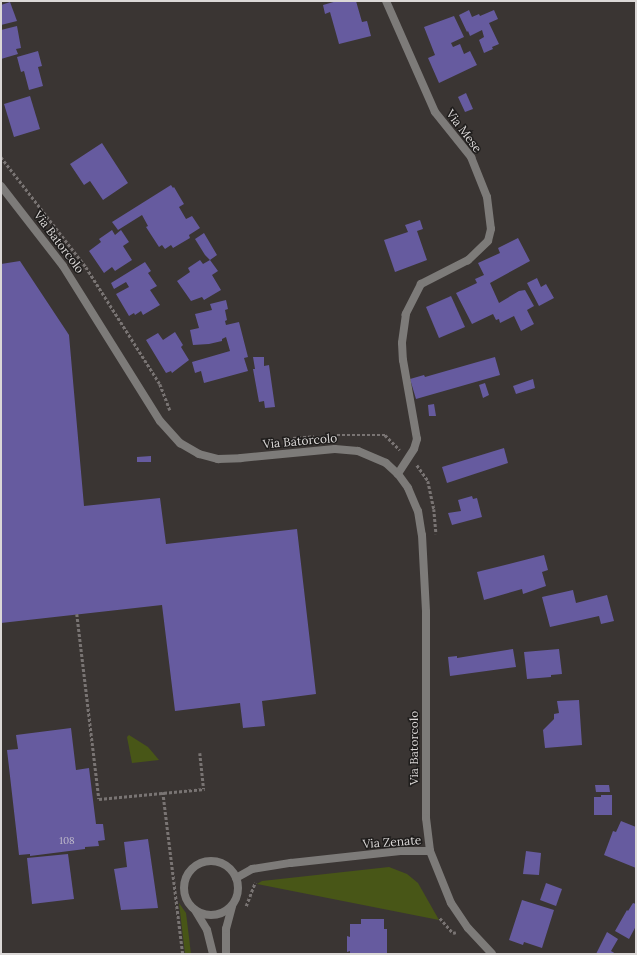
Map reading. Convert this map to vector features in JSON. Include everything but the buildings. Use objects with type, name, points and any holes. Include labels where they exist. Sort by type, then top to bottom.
[{"type":"street","name":"Via Mese","points":[[386,1],[435,112],[471,157],[487,197],[491,229],[488,241],[468,260],[421,284],[406,314],[402,343],[403,360],[417,439],[414,449],[398,474]]},
{"type":"street","name":"Via Batorcolo","points":[[1,186],[72,278],[160,421],[180,443],[199,454],[218,459],[318,450],[358,451],[381,461],[398,474],[414,499],[418,511],[422,535],[426,612],[426,818],[430,851]]},
{"type":"street","name":"Via Zenate","points":[[236,878],[252,869],[291,863],[400,851],[430,851],[451,903],[468,928],[492,954]]},
{"type":"street","points":[[213,954],[207,930],[188,901],[185,884],[187,876],[199,864],[215,861],[224,864],[231,870],[236,878],[238,887],[237,896],[233,904],[226,929],[226,954]]},
{"type":"street","points":[[193,908],[208,915],[218,914],[233,904]]},
{"type":"path","points":[[1,157],[86,267],[160,384],[166,404],[173,414]]},
{"type":"path","points":[[332,435],[378,434],[385,435],[391,441]]},
{"type":"path","points":[[289,439],[317,436]]},
{"type":"path","points":[[77,614],[99,799],[204,789],[200,753]]},
{"type":"path","points":[[163,792],[183,954]]},
{"type":"green space","points":[[129,735],[148,747],[159,760],[132,763],[127,737]]},
{"type":"green space","points":[[389,867],[407,874],[418,883],[439,920],[257,884],[262,881]]},
{"type":"green space","points":[[179,903],[186,913],[191,954],[185,954]]}]
